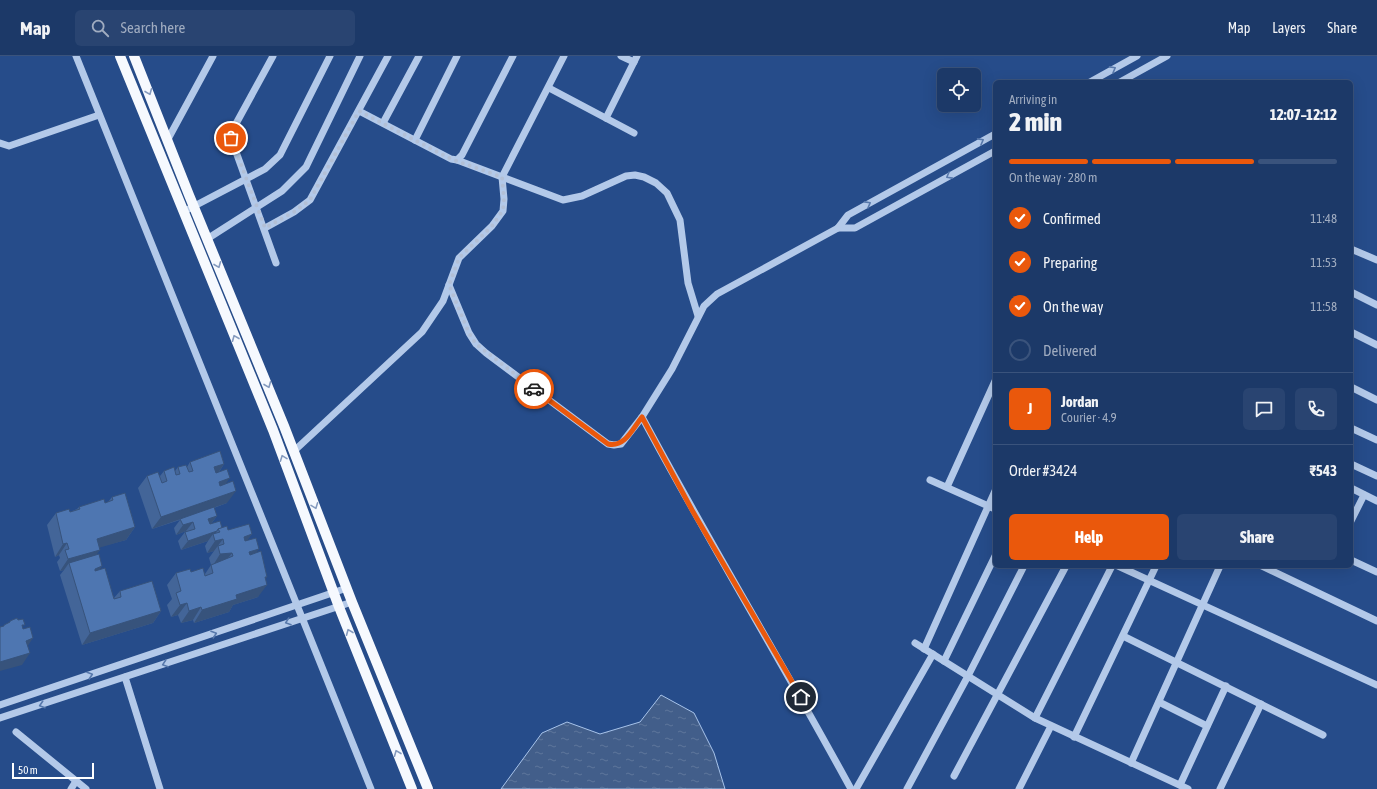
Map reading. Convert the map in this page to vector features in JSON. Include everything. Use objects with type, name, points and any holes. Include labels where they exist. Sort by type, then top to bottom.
[{"type":"main road","points":[[120,56],[273,430],[334,594],[412,789]]},
{"type":"main road","points":[[134,56],[194,208],[294,451],[352,602],[428,789]]},
{"type":"street","points":[[76,56],[371,789]]},
{"type":"street","points":[[168,139],[213,56]]},
{"type":"street","points":[[273,56],[232,131],[231,138],[265,228],[276,263]]},
{"type":"street","points":[[183,212],[194,208],[266,169],[280,155],[330,56]]},
{"type":"street","points":[[207,240],[282,191],[306,167],[360,56]]},
{"type":"street","points":[[265,228],[294,212],[310,200],[359,111],[387,56]]},
{"type":"street","points":[[383,123],[419,56]]},
{"type":"street","points":[[415,140],[457,56]]},
{"type":"street","points":[[457,160],[462,155],[513,56]]},
{"type":"street","points":[[294,451],[422,332],[443,301],[459,258],[492,226],[503,210],[504,199],[502,177],[549,88],[564,56]]},
{"type":"street","points":[[606,118],[636,59],[621,56]]},
{"type":"street","points":[[1094,80],[1137,56]]},
{"type":"street","points":[[1124,80],[1167,56]]},
{"type":"street","points":[[549,88],[634,133]]},
{"type":"street","points":[[359,111],[451,159],[563,200],[582,196],[626,176],[635,175],[644,177],[656,183],[667,193],[680,220],[688,283],[698,316]]},
{"type":"street","points":[[0,143],[9,146],[99,115]]},
{"type":"street","points":[[449,285],[469,333],[476,344],[608,444],[621,444],[642,417],[672,369],[704,306],[717,294],[838,228],[848,215],[993,135]]},
{"type":"street","points":[[838,228],[855,228],[993,152]]},
{"type":"street","points":[[1353,250],[1377,260]]},
{"type":"street","points":[[1353,293],[1377,305]]},
{"type":"street","points":[[1353,333],[1377,345]]},
{"type":"street","points":[[947,487],[993,385]]},
{"type":"street","points":[[1353,388],[1377,400]]},
{"type":"street","points":[[642,417],[692,510],[808,710],[851,789]]},
{"type":"street","points":[[1353,429],[1377,440]]},
{"type":"street","points":[[1353,465],[1377,476]]},
{"type":"street","points":[[924,649],[992,507],[930,480]]},
{"type":"street","points":[[1353,489],[1377,501]]},
{"type":"street","points":[[1353,517],[1364,495]]},
{"type":"street","points":[[944,661],[993,560]]},
{"type":"street","points":[[1353,561],[1377,572]]},
{"type":"street","points":[[907,789],[968,676],[1023,568]]},
{"type":"street","points":[[954,776],[1065,568]]},
{"type":"street","points":[[1035,718],[1111,568]]},
{"type":"street","points":[[1123,568],[1204,604],[1377,685]]},
{"type":"street","points":[[1074,737],[1155,568]]},
{"type":"street","points":[[1131,763],[1219,568]]},
{"type":"street","points":[[1266,568],[1377,621]]},
{"type":"street","points":[[0,704],[334,594],[347,588]]},
{"type":"street","points":[[0,718],[352,602]]},
{"type":"street","points":[[1123,636],[1323,735]]},
{"type":"street","points":[[915,643],[1035,718],[1188,789]]},
{"type":"street","points":[[856,789],[933,654]]},
{"type":"street","points":[[125,677],[160,789]]},
{"type":"street","points":[[1180,785],[1226,686]]},
{"type":"street","points":[[1159,702],[1207,726]]},
{"type":"street","points":[[1220,789],[1261,704]]},
{"type":"street","points":[[1019,789],[1051,726]]},
{"type":"street","points":[[16,732],[86,789]]},
{"type":"street","points":[[71,789],[76,781]]},
{"type":"water","points":[[661,695],[694,713],[714,753],[725,789],[501,789],[542,733],[567,722],[600,734],[640,722]]},
{"type":"building","points":[[220,451],[224,464],[214,467],[216,473],[227,469],[230,478],[219,482],[220,486],[233,481],[236,491],[161,517],[147,476],[158,472],[162,483],[167,481],[164,471],[174,467],[176,475],[180,474],[178,467],[186,465],[189,472],[193,471],[190,462]]},
{"type":"building","points":[[125,493],[135,527],[97,539],[100,550],[68,559],[65,550],[69,549],[67,543],[63,544],[56,513],[69,509],[70,512],[80,509],[79,507],[104,499],[105,503],[113,500],[112,497]]},
{"type":"building","points":[[214,507],[217,516],[208,519],[210,524],[220,521],[222,528],[188,541],[185,532],[195,529],[193,522],[183,525],[180,519]]},
{"type":"building","points":[[249,524],[252,534],[244,537],[245,541],[256,538],[259,549],[249,552],[250,555],[261,551],[267,577],[265,577],[267,585],[236,595],[237,599],[202,610],[201,607],[189,611],[187,603],[180,605],[176,593],[181,591],[176,573],[190,569],[191,572],[203,568],[205,576],[213,573],[211,565],[233,556],[232,553],[220,554],[218,546],[224,544],[223,539],[215,541],[213,534],[220,532],[218,529],[227,526],[228,530]]},
{"type":"building","points":[[99,554],[102,566],[95,569],[95,571],[105,568],[114,599],[121,597],[120,591],[152,581],[161,611],[90,633],[69,563]]},
{"type":"building","points":[[17,618],[18,620],[23,619],[25,625],[22,625],[23,629],[30,627],[33,638],[26,641],[30,653],[0,662],[0,627]]},
{"type":"way so far","points":[[231,138],[265,228],[294,212],[310,200],[359,111],[451,159],[502,177],[504,199],[503,210],[492,226],[459,258],[449,285],[469,333],[476,344],[534,389]]},
{"type":"route","points":[[534,389],[608,444],[621,444],[642,417],[692,510],[801,697]]}]
